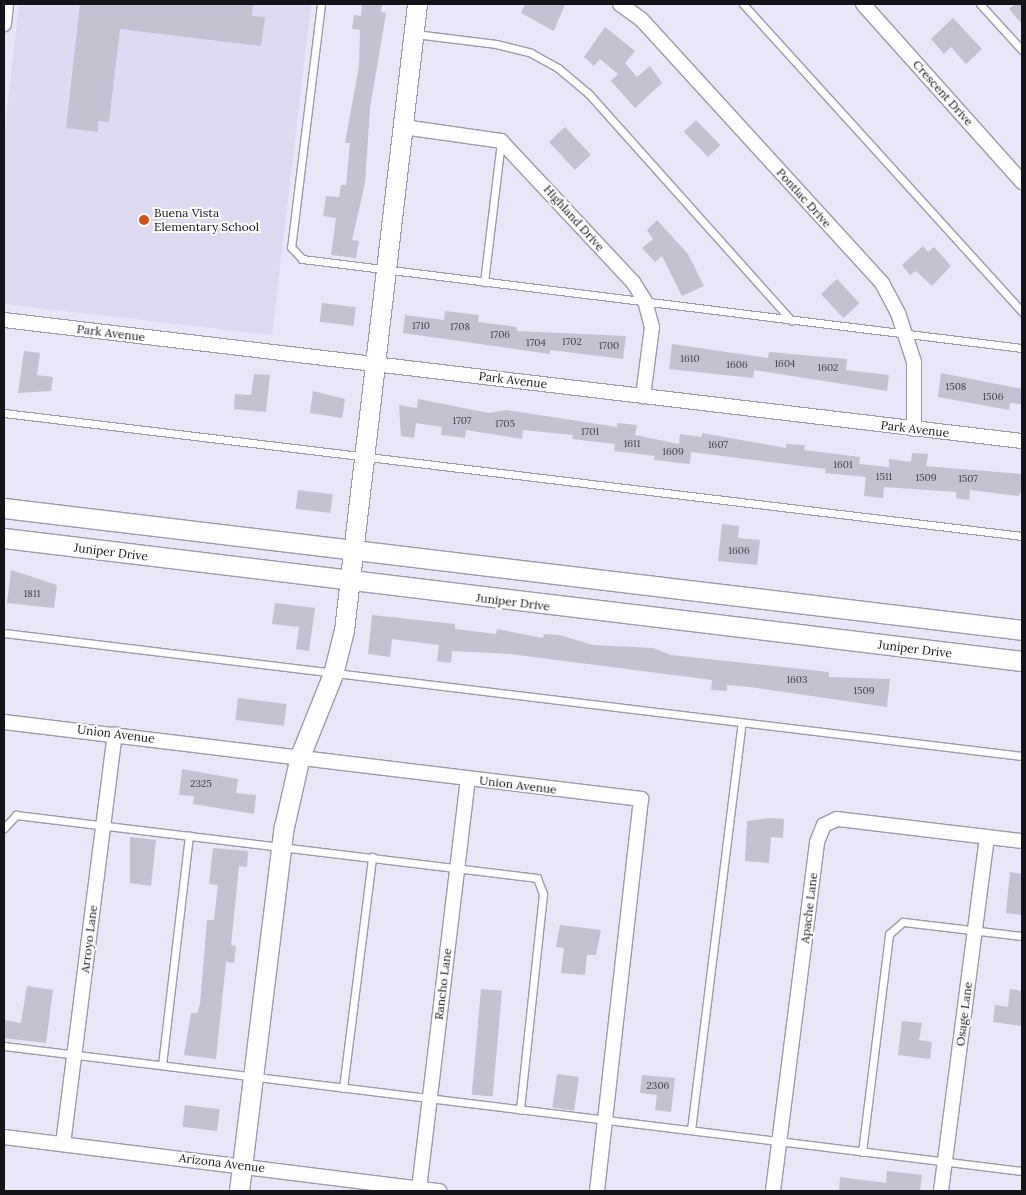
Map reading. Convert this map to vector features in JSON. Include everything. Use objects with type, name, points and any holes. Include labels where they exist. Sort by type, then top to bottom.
[{"type":"street","points":[[4,24],[6,4]]},
{"type":"street","points":[[239,1191],[282,847],[300,756],[332,674],[350,583],[417,4]]},
{"type":"street","name":"Pontiac Drive","points":[[620,4],[641,19],[882,283],[907,335],[914,362],[914,429]]},
{"type":"street","name":"Crescent Drive","points":[[863,4],[1022,182]]},
{"type":"street","points":[[403,127],[501,141]]},
{"type":"street","name":"Highland Drive","points":[[501,141],[633,282],[645,301],[652,327],[643,396]]},
{"type":"street","name":"Park Avenue","points":[[4,320],[914,429],[1022,440]]},
{"type":"street","points":[[4,508],[1022,630]]},
{"type":"street","name":"Juniper Drive","points":[[4,538],[350,583],[1022,662]]},
{"type":"street","points":[[739,628],[743,596]]},
{"type":"street","name":"Union Avenue","points":[[4,722],[300,756],[468,779],[641,799],[598,1191]]},
{"type":"street","name":"Arroyo Lane","points":[[63,1144],[115,734]]},
{"type":"street","name":"Rancho Lane","points":[[419,1189],[468,779]]},
{"type":"street","name":"Apache Lane","points":[[773,1191],[817,842],[824,825],[838,818],[1022,841]]},
{"type":"street","name":"Osage Lane","points":[[941,1191],[987,837]]},
{"type":"street","name":"Arizona Avenue","points":[[4,1137],[242,1164],[440,1191]]},
{"type":"lane","points":[[321,4],[292,247],[302,259],[1022,348]]},
{"type":"lane","points":[[743,4],[1022,312]]},
{"type":"lane","points":[[980,4],[1022,50]]},
{"type":"lane","points":[[414,34],[496,44],[531,53],[558,68],[588,93],[791,320]]},
{"type":"lane","points":[[484,282],[501,141]]},
{"type":"lane","points":[[4,413],[1022,536]]},
{"type":"lane","points":[[4,633],[1022,756]]},
{"type":"lane","points":[[691,1130],[742,723]]},
{"type":"lane","points":[[4,828],[16,815],[536,878],[543,894],[520,1110]]},
{"type":"lane","points":[[162,1065],[189,836]]},
{"type":"lane","points":[[343,1088],[372,857]]},
{"type":"lane","points":[[862,1152],[889,934],[903,922],[1022,936]]},
{"type":"lane","points":[[4,1046],[1022,1171]]},
{"type":"shaded area","name":"Buena Vista Elementary School","points":[[19,4],[311,4],[272,335],[4,304],[4,135]]},
{"type":"building","points":[[80,4],[253,4],[252,16],[265,17],[261,46],[120,29],[109,122],[98,121],[98,132],[66,128]]},
{"type":"building","points":[[362,4],[382,4],[381,12],[386,13],[370,108],[365,183],[352,240],[359,241],[356,258],[331,255],[336,218],[323,216],[326,196],[339,197],[341,185],[346,185],[350,143],[345,143],[359,66],[360,30],[352,29],[354,15],[361,16]]},
{"type":"building","points":[[525,4],[565,4],[554,31],[521,13]]},
{"type":"building","points":[[1015,4],[1022,4],[1022,24],[1009,9]]},
{"type":"building","points":[[953,18],[982,49],[966,64],[951,47],[944,54],[931,39]]},
{"type":"building","points":[[605,27],[635,51],[625,63],[637,77],[650,66],[662,83],[635,108],[611,81],[618,74],[600,59],[594,66],[584,57]]},
{"type":"building","points":[[696,120],[720,145],[708,157],[684,132]]},
{"type":"building","points":[[565,127],[591,155],[575,170],[549,142]]},
{"type":"building","points":[[657,220],[688,254],[704,286],[682,296],[662,256],[655,262],[642,248],[653,239],[647,230]]},
{"type":"building","points":[[923,246],[928,252],[934,247],[951,266],[932,286],[916,271],[910,275],[902,265]]},
{"type":"building","points":[[837,279],[860,303],[843,318],[821,294]]},
{"type":"building","points":[[322,303],[356,307],[353,326],[320,322]]},
{"type":"building","points":[[445,311],[479,315],[478,322],[517,327],[517,331],[626,336],[623,359],[550,350],[550,354],[403,333],[405,315],[444,320]]},
{"type":"building","points":[[672,344],[768,358],[769,352],[847,359],[846,370],[889,375],[887,391],[754,370],[753,378],[669,369]]},
{"type":"building","points":[[24,351],[40,353],[37,375],[53,377],[51,391],[18,393]]},
{"type":"building","points":[[941,373],[1022,389],[1022,404],[1010,403],[1009,410],[938,397]]},
{"type":"building","points":[[254,374],[270,375],[266,412],[234,409],[235,394],[251,395]]},
{"type":"building","points":[[313,391],[345,399],[342,418],[310,413]]},
{"type":"building","points":[[418,399],[489,413],[506,410],[617,427],[617,423],[637,425],[635,435],[679,444],[680,434],[702,437],[702,433],[786,448],[786,444],[805,445],[804,450],[860,457],[859,464],[889,467],[889,459],[911,462],[912,453],[928,454],[926,466],[1022,474],[1022,491],[1018,496],[970,490],[969,500],[956,498],[956,492],[884,487],[883,498],[864,496],[866,477],[825,473],[826,469],[691,452],[690,464],[654,460],[655,456],[614,451],[615,444],[572,439],[573,435],[523,430],[522,439],[466,430],[465,438],[441,435],[442,427],[416,423],[414,438],[401,436],[399,405],[417,408]]},
{"type":"building","points":[[298,490],[333,494],[330,513],[296,509]]},
{"type":"building","points":[[722,524],[739,526],[738,538],[760,540],[757,565],[718,561]]},
{"type":"building","points":[[11,570],[57,585],[54,608],[7,603]]},
{"type":"building","points":[[275,603],[315,608],[309,651],[296,649],[299,627],[272,624]]},
{"type":"building","points":[[372,615],[455,624],[455,629],[496,634],[497,629],[543,638],[544,634],[559,635],[593,645],[653,648],[671,655],[829,672],[829,677],[890,679],[887,707],[750,687],[727,685],[727,691],[711,690],[712,680],[510,654],[452,651],[451,663],[437,661],[439,645],[392,639],[390,657],[368,654]]},
{"type":"building","points":[[238,698],[287,704],[284,726],[235,720]]},
{"type":"building","points":[[182,769],[238,779],[236,793],[256,795],[254,814],[193,804],[194,796],[179,795]]},
{"type":"building","points":[[769,818],[784,819],[783,838],[771,837],[769,863],[745,861],[747,821]]},
{"type":"building","points":[[130,837],[156,840],[151,886],[130,883]]},
{"type":"building","points":[[213,848],[248,851],[247,867],[239,866],[231,945],[236,946],[234,963],[226,962],[216,1059],[184,1055],[191,1013],[197,1013],[200,1004],[207,920],[214,920],[218,885],[209,884]]},
{"type":"building","points":[[1010,872],[1022,874],[1022,915],[1006,913]]},
{"type":"building","points":[[560,925],[601,930],[596,955],[587,955],[585,975],[561,973],[564,948],[556,947]]},
{"type":"building","points":[[27,986],[53,990],[46,1043],[4,1038],[4,1020],[21,1023]]},
{"type":"building","points":[[481,989],[502,991],[493,1096],[472,1095]]},
{"type":"building","points":[[1010,989],[1022,991],[1022,1026],[993,1022],[995,1005],[1008,1007]]},
{"type":"building","points":[[902,1021],[922,1023],[919,1040],[932,1042],[930,1059],[898,1055]]},
{"type":"building","points":[[557,1074],[579,1077],[574,1111],[552,1108]]},
{"type":"building","points":[[642,1075],[675,1078],[671,1112],[655,1110],[657,1095],[640,1093]]},
{"type":"building","points":[[185,1105],[220,1109],[217,1131],[182,1127]]},
{"type":"building","points":[[887,1171],[922,1175],[920,1191],[839,1191],[840,1177],[886,1183]]},
{"type":"place","name":"Buena Vista Elementary School","points":[[144,220]]}]
